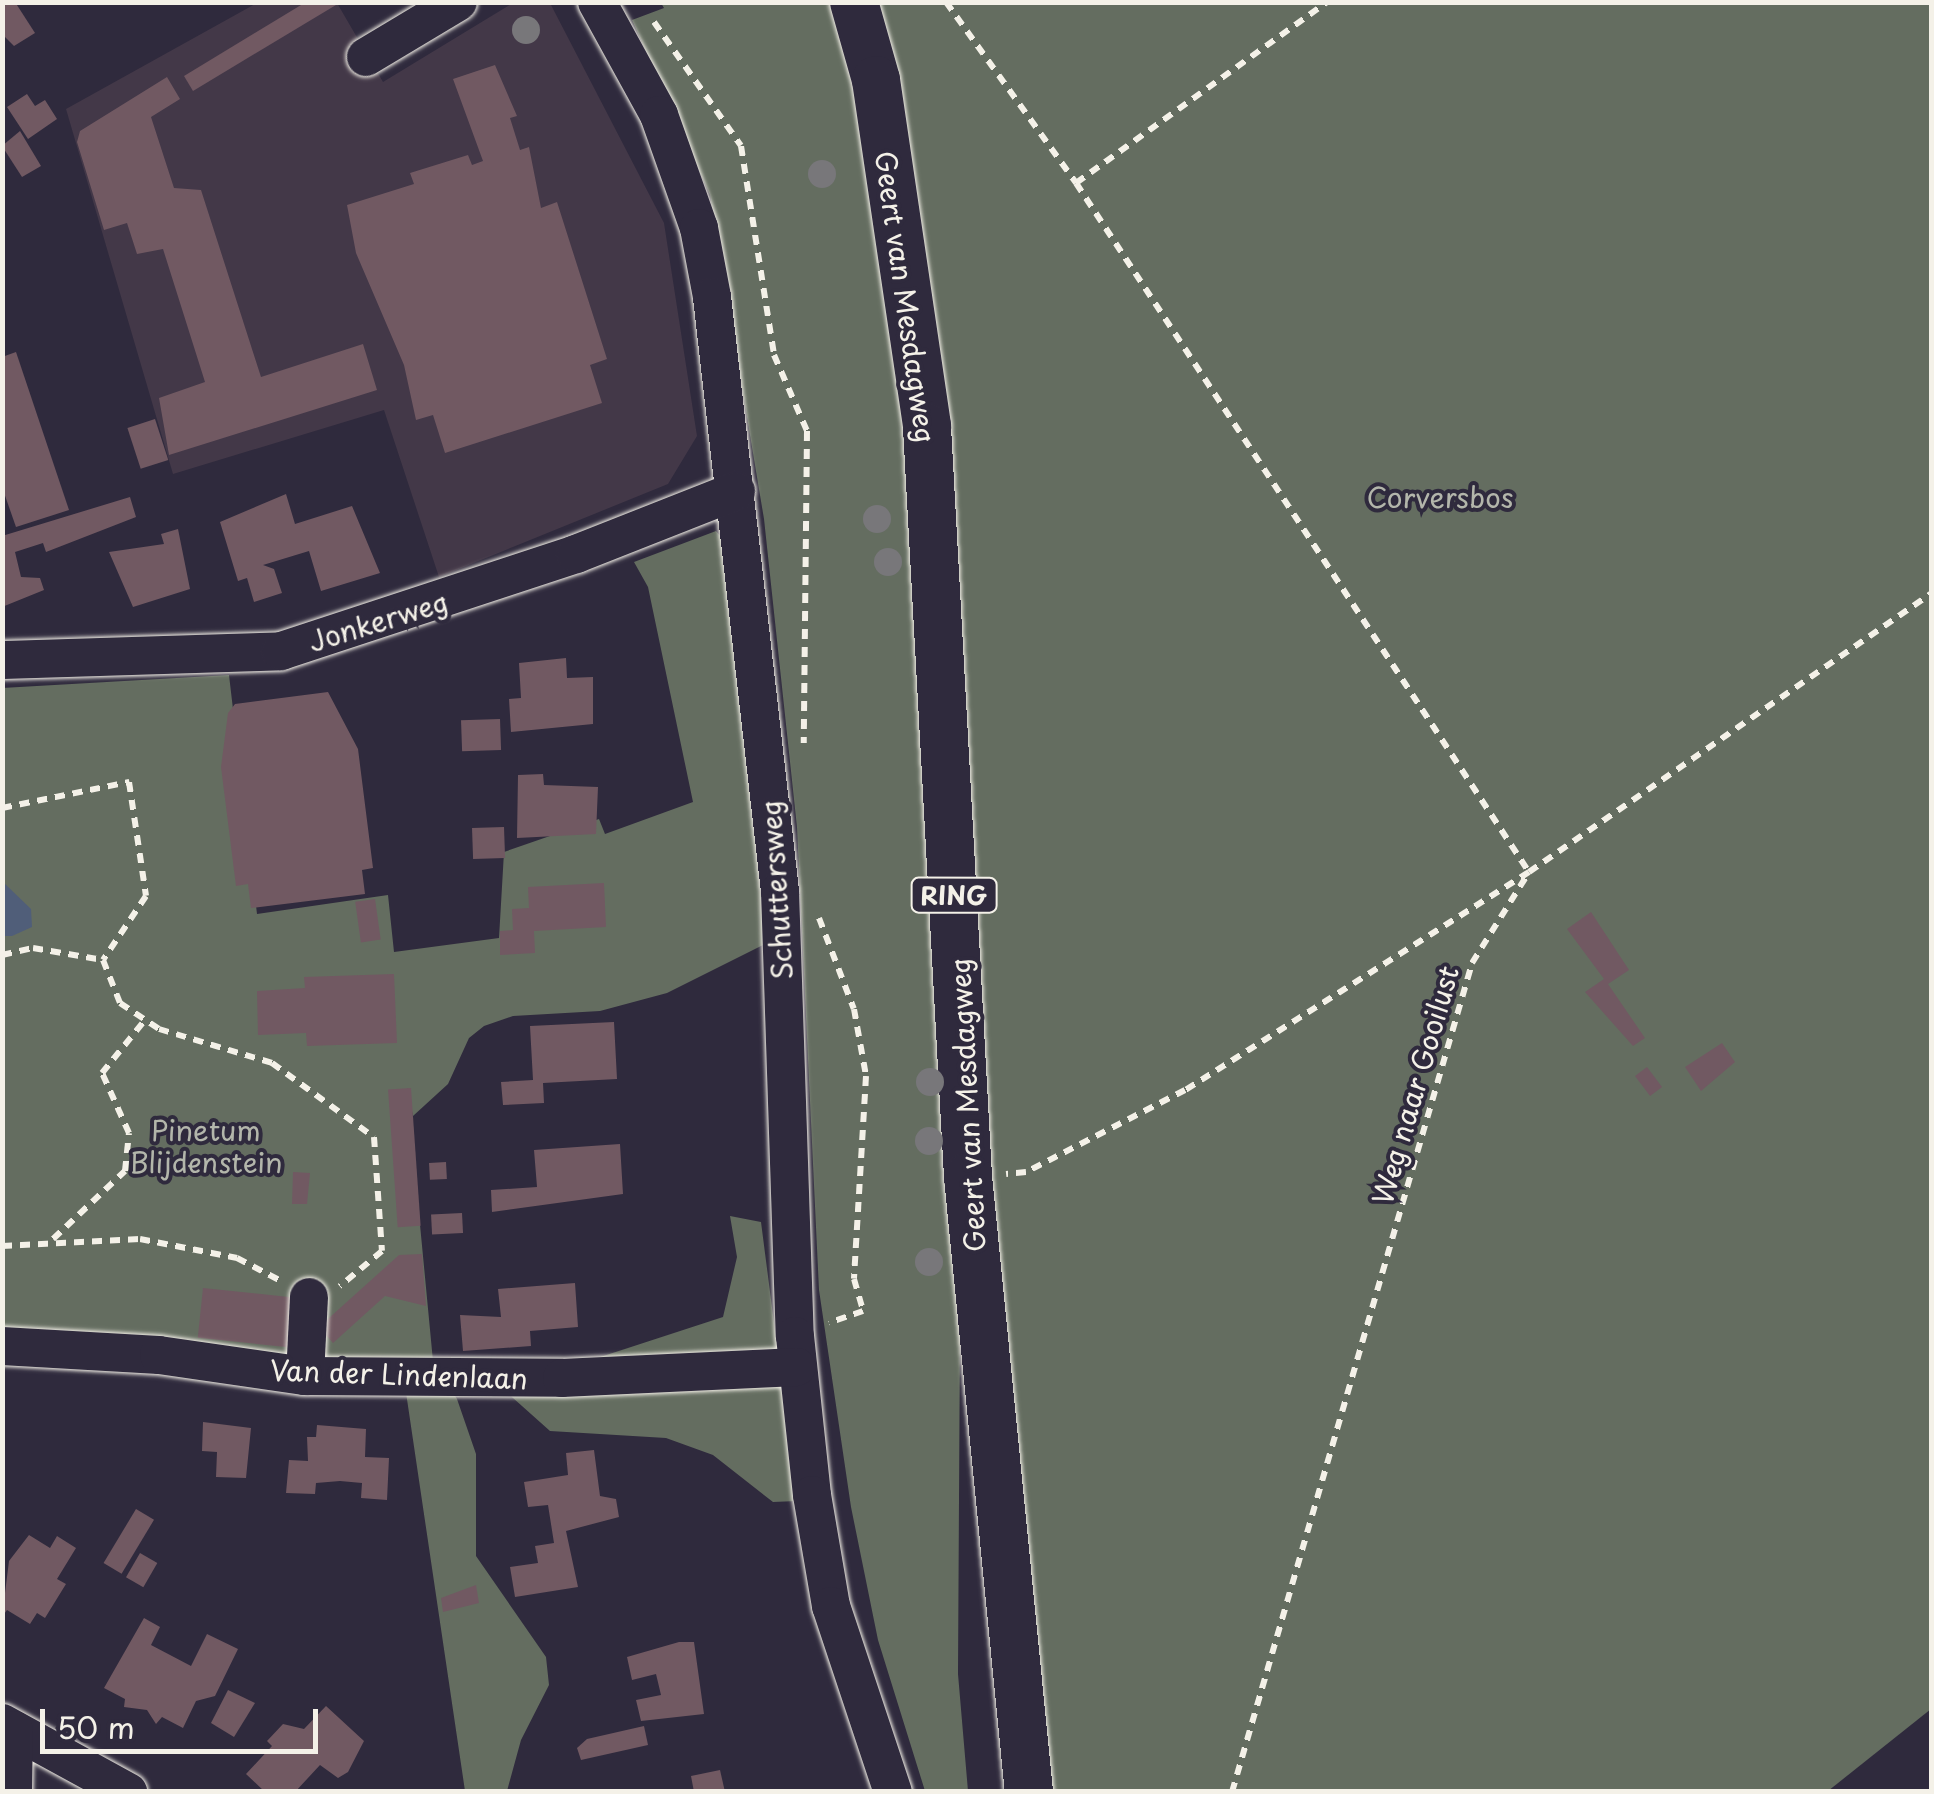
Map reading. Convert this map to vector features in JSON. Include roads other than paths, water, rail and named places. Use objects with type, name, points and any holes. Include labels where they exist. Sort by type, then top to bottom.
[{"type":"main road","name":"Geert van Mesdagweg","points":[[854,2],[876,80],[927,427],[968,1177],[1029,1792]]},
{"type":"street","points":[[366,57],[458,2]]},
{"type":"street","name":"Schuttersweg","points":[[596,2],[659,114],[699,228],[736,491],[780,891],[796,1351],[831,1606],[893,1792]]},
{"type":"street","name":"Jonkerweg","points":[[2,660],[280,651],[576,554],[736,491]]},
{"type":"street","points":[[305,1376],[309,1305]]},
{"type":"street","name":"Van der Lindenlaan","points":[[2,1346],[159,1355],[305,1376],[562,1378],[796,1351]]},
{"type":"street","points":[[8,1726],[13,1792]]},
{"type":"street","points":[[8,1726],[128,1792]]},
{"type":"water","points":[[3,882],[31,909],[32,927],[12,936],[3,936]]},
{"type":"park label","name":"Corversbos","points":[[1440,497]]},
{"type":"park label","name":"Pinetum Blijdenstein","points":[[206,1146]]}]
